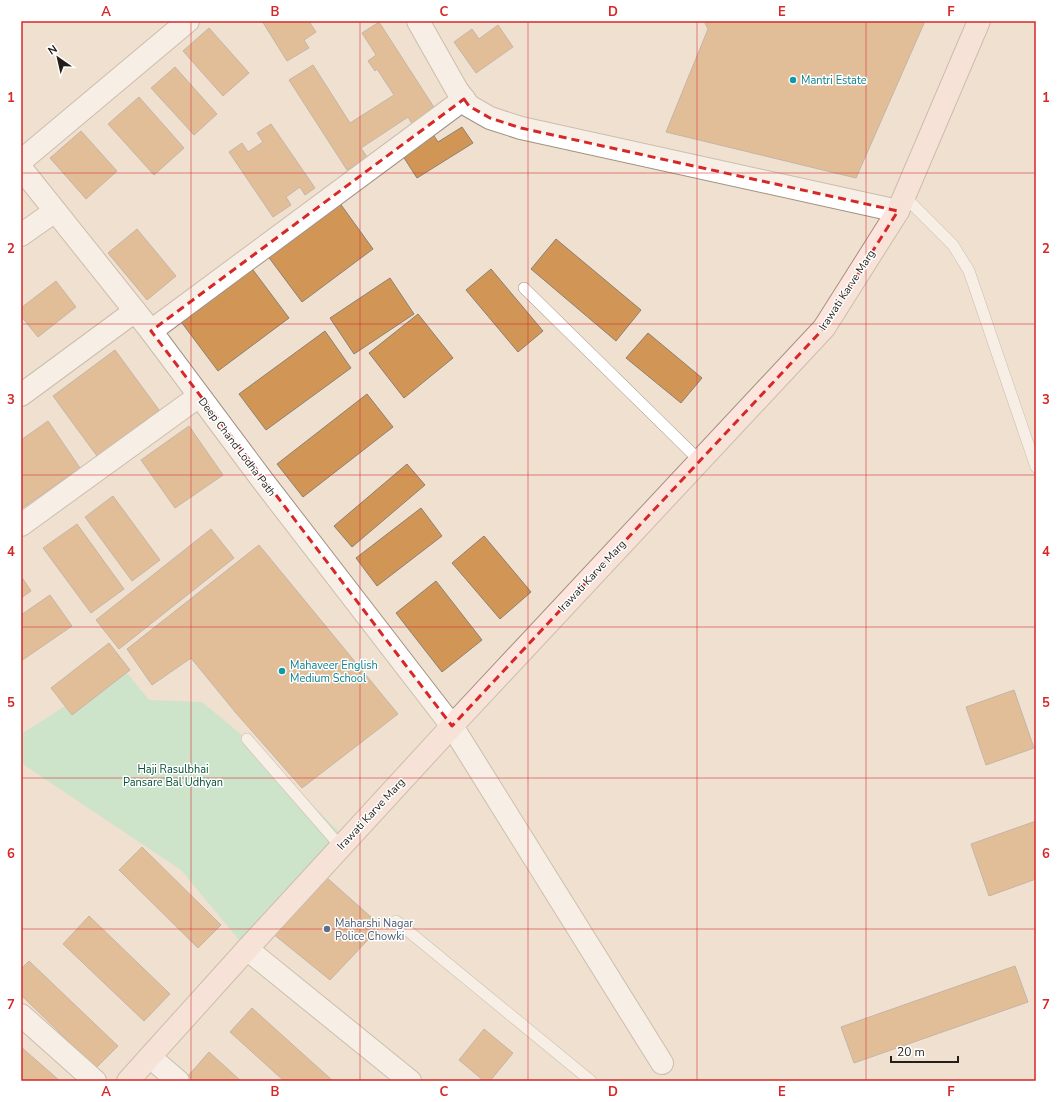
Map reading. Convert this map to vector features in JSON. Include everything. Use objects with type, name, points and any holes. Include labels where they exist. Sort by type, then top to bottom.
[{"type":"main road","name":"Irawati Karve Marg","points":[[128,1081],[452,726],[824,328],[901,204],[979,21]]},
{"type":"street","points":[[21,161],[188,21]]},
{"type":"street","points":[[418,21],[457,90],[469,106],[490,118],[522,128],[901,204]]},
{"type":"street","points":[[151,331],[464,99]]},
{"type":"street","name":"Deep Chand Lodha Path","points":[[21,168],[151,331],[263,481],[452,726],[662,1063]]},
{"type":"street","points":[[21,235],[55,211]]},
{"type":"street","points":[[21,395],[135,311]]},
{"type":"street","points":[[21,525],[199,396]]},
{"type":"street","points":[[248,949],[410,1081]]},
{"type":"street","points":[[21,1015],[95,1081]]},
{"type":"street","points":[[150,1057],[178,1081]]},
{"type":"lane","points":[[901,204],[953,245],[968,271],[1036,467]]},
{"type":"lane","points":[[524,288],[700,461]]},
{"type":"lane","points":[[247,739],[341,847]]},
{"type":"lane","points":[[396,921],[591,1081]]},
{"type":"highlighted area","points":[[464,99],[469,106],[490,118],[521,128],[898,211],[824,328],[452,726],[151,331]]},
{"type":"green space","name":"Haji Rasulbhai Pansare Bal Udhyan","points":[[124,669],[149,700],[202,702],[255,746],[342,835],[240,941],[181,870],[21,763],[21,734]]},
{"type":"building","points":[[262,21],[314,21],[310,23],[316,32],[304,40],[309,48],[287,61]]},
{"type":"building","name":"Mantri Estate","points":[[704,21],[925,21],[856,178],[666,132],[708,29]]},
{"type":"building","points":[[379,22],[437,112],[414,127],[408,117],[361,148],[367,157],[347,170],[289,80],[313,65],[350,123],[394,95],[377,69],[375,71],[368,61],[376,55],[362,33]]},
{"type":"building","points":[[498,25],[513,47],[476,73],[454,42],[472,29],[479,39]]},
{"type":"building","points":[[209,28],[249,73],[223,96],[183,51]]},
{"type":"building","points":[[175,67],[217,114],[194,135],[151,88]]},
{"type":"building","points":[[139,97],[184,148],[154,175],[108,124]]},
{"type":"building","points":[[271,124],[315,188],[305,195],[300,187],[286,197],[291,205],[273,217],[229,152],[242,143],[248,152],[263,142],[257,133]]},
{"type":"building","points":[[462,127],[473,143],[417,178],[399,150],[430,130],[438,142]]},
{"type":"building","points":[[81,131],[117,171],[86,199],[50,158]]},
{"type":"building","points":[[339,202],[373,249],[302,302],[267,255]]},
{"type":"building","points":[[137,229],[176,276],[147,300],[108,253]]},
{"type":"building","points":[[556,239],[641,310],[616,341],[531,269]]},
{"type":"building","points":[[250,266],[289,318],[218,371],[179,319]]},
{"type":"building","points":[[491,269],[543,331],[518,352],[466,290]]},
{"type":"building","points":[[390,278],[414,314],[354,354],[330,318]]},
{"type":"building","points":[[56,281],[76,307],[38,337],[21,316],[21,308]]},
{"type":"building","points":[[418,314],[453,358],[404,398],[369,353]]},
{"type":"building","points":[[325,331],[351,368],[266,430],[239,394]]},
{"type":"building","points":[[648,333],[702,378],[681,403],[626,358]]},
{"type":"building","points":[[115,350],[159,410],[97,456],[53,396]]},
{"type":"building","points":[[367,394],[393,427],[303,497],[277,464]]},
{"type":"building","points":[[48,421],[80,468],[21,509],[21,440]]},
{"type":"building","points":[[189,426],[223,475],[175,508],[141,460]]},
{"type":"building","points":[[407,464],[425,485],[352,547],[334,526]]},
{"type":"building","points":[[113,496],[160,560],[132,581],[85,517]]},
{"type":"building","points":[[421,508],[442,536],[377,586],[356,558]]},
{"type":"building","points":[[77,524],[124,589],[91,613],[43,548]]},
{"type":"building","points":[[211,529],[234,558],[119,649],[96,620]]},
{"type":"building","points":[[484,536],[531,592],[500,619],[452,563]]},
{"type":"building","name":"Mahaveer English Medium School","points":[[259,545],[398,714],[302,788],[236,713],[191,658],[152,685],[127,649]]},
{"type":"building","points":[[21,576],[31,591],[21,598]]},
{"type":"building","points":[[436,581],[482,640],[442,672],[396,613]]},
{"type":"building","points":[[50,595],[72,626],[21,661],[21,615]]},
{"type":"building","points":[[109,643],[130,670],[72,715],[51,688]]},
{"type":"building","points":[[1014,690],[1034,748],[986,765],[966,707]]},
{"type":"building","points":[[1036,821],[1036,879],[989,896],[971,844]]},
{"type":"building","points":[[142,847],[221,925],[198,948],[119,870]]},
{"type":"building","name":"Maharshi Nagar Police Chowki","points":[[325,876],[381,926],[330,980],[272,933]]},
{"type":"building","points":[[89,916],[170,994],[144,1021],[63,944]]},
{"type":"building","points":[[29,961],[118,1046],[96,1068],[21,995],[21,969]]},
{"type":"building","points":[[1015,966],[1028,1002],[854,1063],[841,1027]]},
{"type":"building","points":[[252,1008],[333,1081],[284,1081],[230,1032]]},
{"type":"building","points":[[484,1029],[513,1053],[490,1081],[484,1081],[459,1060]]},
{"type":"building","points":[[21,1047],[60,1081],[21,1081]]},
{"type":"building","points":[[209,1052],[241,1081],[194,1081],[188,1076]]},
{"type":"place","name":"Mantri Estate","points":[[793,80]]},
{"type":"place","name":"Mahaveer English Medium School","points":[[282,671]]},
{"type":"place","name":"Maharshi Nagar Police Chowki","points":[[327,929]]}]
